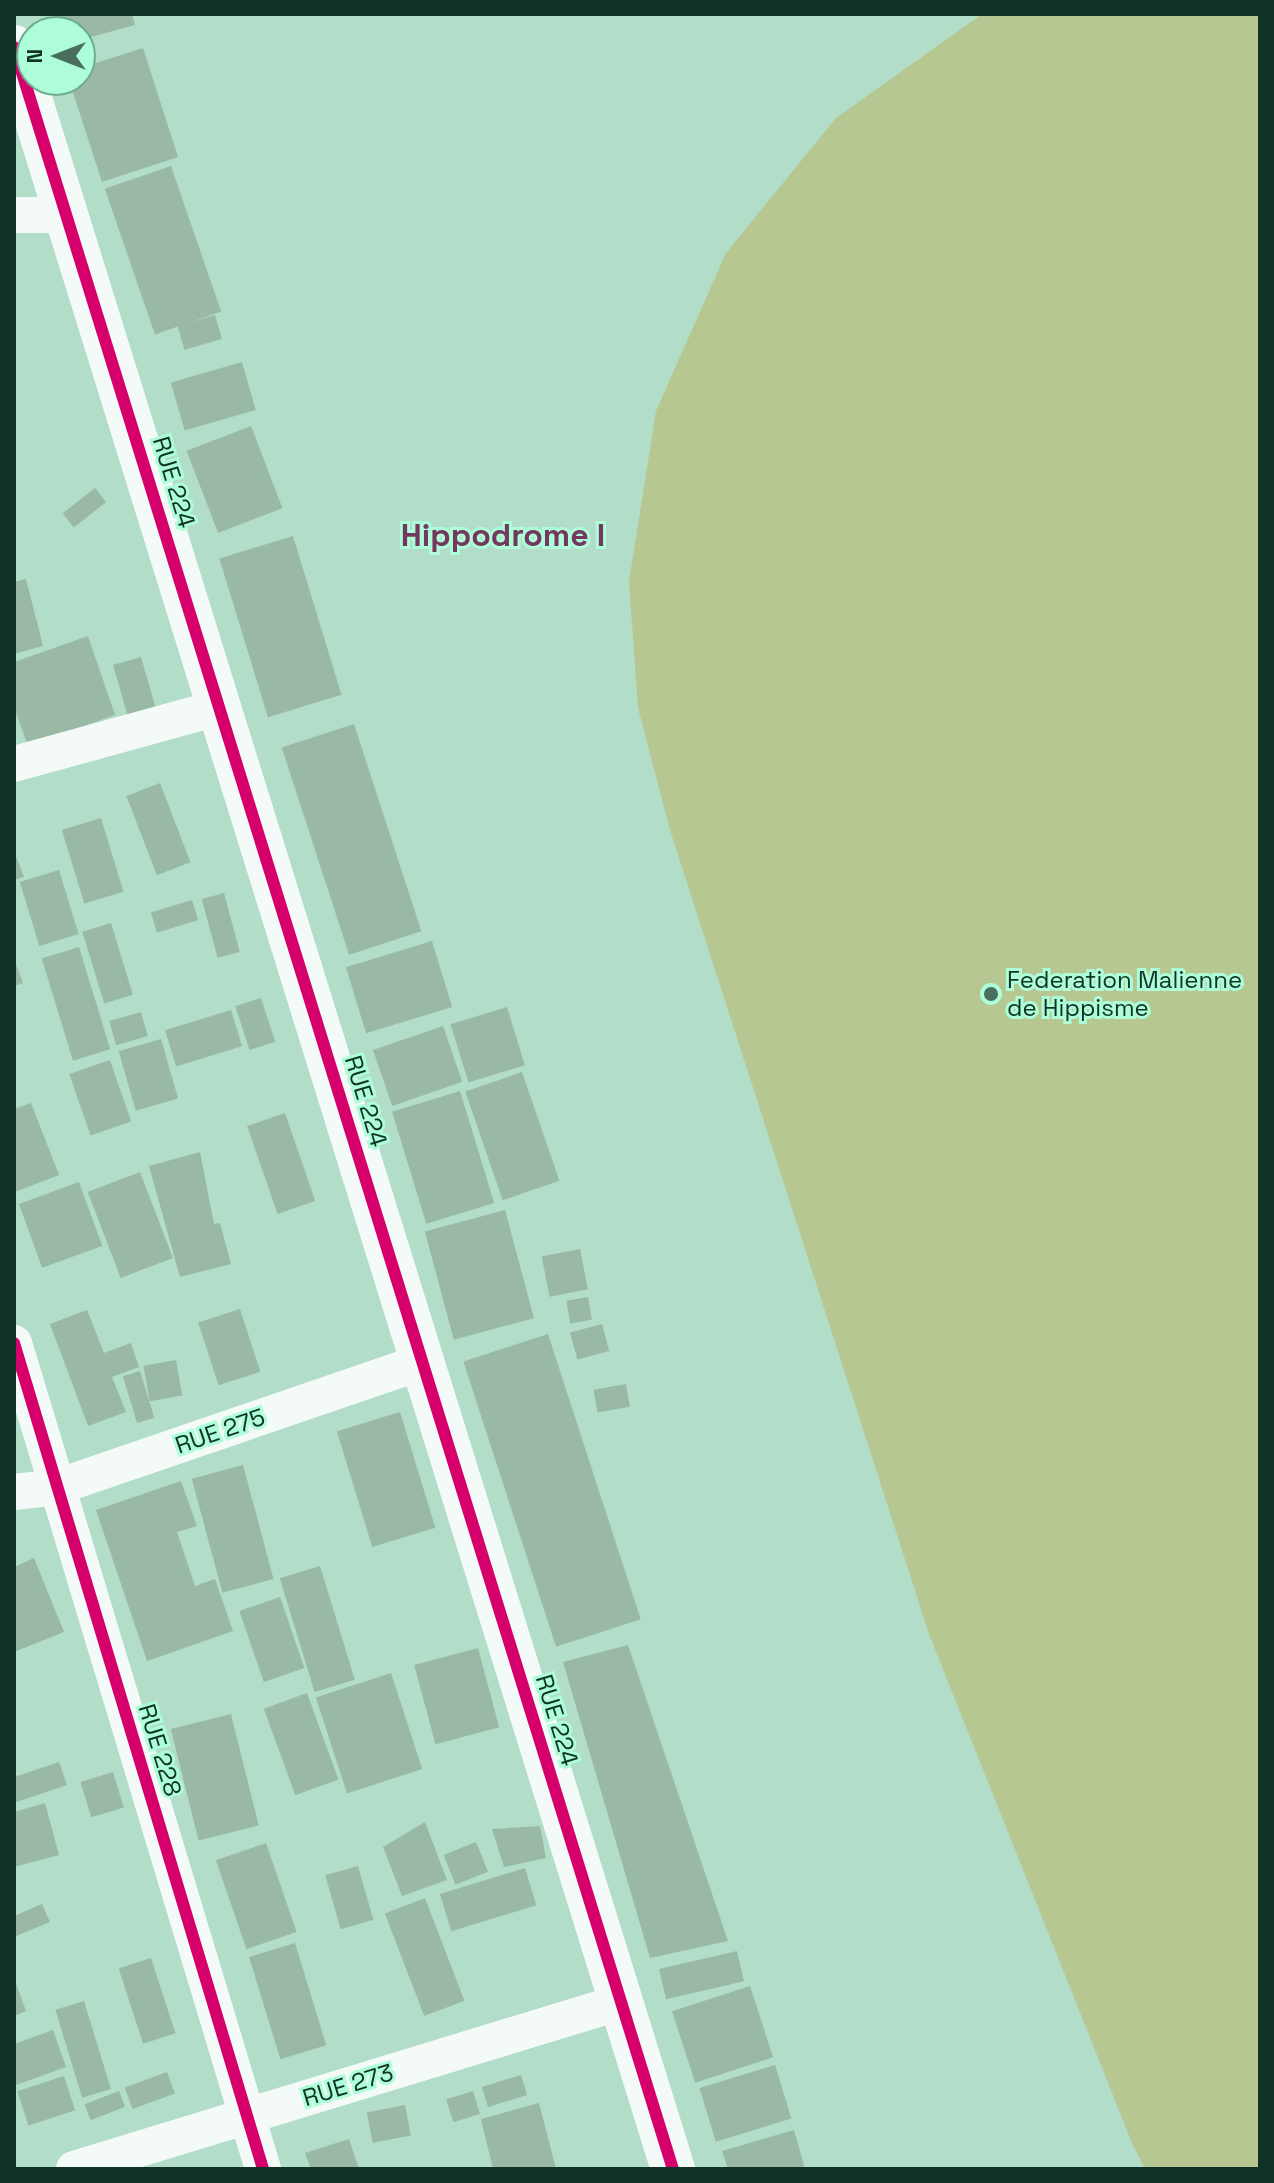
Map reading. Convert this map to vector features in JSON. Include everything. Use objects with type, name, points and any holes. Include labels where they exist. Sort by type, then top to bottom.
[{"type":"street","name":"RUE 224","points":[[14,47],[673,2169]]},
{"type":"street","points":[[14,215],[67,215]]},
{"type":"street","points":[[14,764],[221,707]]},
{"type":"street","name":"RUE 228","points":[[14,1343],[263,2169]]},
{"type":"street","name":"RUE 275","points":[[14,1492],[57,1487],[423,1362]]},
{"type":"street","name":"RUE 273","points":[[74,2169],[621,2002]]},
{"type":"green space","name":"Federation Malienne de Hippisme","points":[[982,14],[1260,14],[1260,2169],[1145,2169],[1132,2143],[929,1634],[670,830],[638,708],[629,582],[656,411],[726,253],[836,118]]},
{"type":"building","points":[[132,14],[135,25],[96,36],[96,16],[58,16]]},
{"type":"building","points":[[143,48],[178,157],[102,182],[74,96],[96,96],[96,63]]},
{"type":"building","points":[[171,166],[221,312],[155,334],[105,189]]},
{"type":"building","points":[[215,315],[222,339],[184,350],[178,326]]},
{"type":"building","points":[[242,362],[256,410],[185,430],[171,382]]},
{"type":"building","points":[[251,426],[283,508],[218,533],[187,451]]},
{"type":"building","points":[[95,488],[106,502],[74,527],[63,513]]},
{"type":"building","points":[[293,536],[342,695],[268,717],[219,559]]},
{"type":"building","points":[[26,579],[43,646],[14,654],[14,582]]},
{"type":"building","points":[[88,636],[115,715],[28,746],[14,707],[14,662]]},
{"type":"building","points":[[141,657],[158,717],[130,725],[113,665]]},
{"type":"building","points":[[354,724],[421,931],[349,955],[282,747]]},
{"type":"building","points":[[160,783],[190,862],[157,875],[126,796]]},
{"type":"building","points":[[101,818],[124,892],[84,904],[62,830]]},
{"type":"building","points":[[14,851],[24,877],[14,880]]},
{"type":"building","points":[[59,870],[79,934],[39,946],[20,882]]},
{"type":"building","points":[[224,893],[240,952],[218,958],[202,899]]},
{"type":"building","points":[[192,900],[198,920],[157,933],[151,913]]},
{"type":"building","points":[[111,923],[133,995],[104,1003],[82,932]]},
{"type":"building","points":[[432,941],[452,1007],[366,1033],[346,967]]},
{"type":"building","points":[[79,947],[110,1049],[73,1061],[42,958]]},
{"type":"building","points":[[14,959],[23,983],[14,986]]},
{"type":"building","points":[[261,998],[275,1042],[250,1050],[235,1006]]},
{"type":"building","points":[[507,1007],[525,1065],[468,1083],[451,1024]]},
{"type":"building","points":[[231,1010],[242,1046],[176,1067],[165,1030]]},
{"type":"building","points":[[141,1012],[148,1036],[116,1045],[109,1021]]},
{"type":"building","points":[[443,1026],[462,1082],[392,1106],[373,1050]]},
{"type":"building","points":[[161,1039],[178,1099],[136,1111],[119,1051]]},
{"type":"building","points":[[110,1060],[131,1121],[91,1135],[69,1074]]},
{"type":"building","points":[[522,1072],[559,1181],[503,1200],[465,1092]]},
{"type":"building","points":[[460,1091],[494,1203],[426,1224],[392,1112]]},
{"type":"building","points":[[31,1103],[59,1175],[15,1192],[14,1109]]},
{"type":"building","points":[[285,1113],[315,1201],[277,1214],[247,1126]]},
{"type":"building","points":[[200,1152],[214,1224],[220,1223],[231,1264],[180,1277],[149,1166]]},
{"type":"building","points":[[140,1172],[173,1258],[121,1278],[88,1192]]},
{"type":"building","points":[[79,1182],[102,1246],[42,1268],[19,1204]]},
{"type":"building","points":[[505,1210],[534,1318],[454,1340],[425,1231]]},
{"type":"building","points":[[580,1249],[588,1289],[550,1297],[542,1256]]},
{"type":"building","points":[[588,1297],[592,1320],[570,1323],[566,1301]]},
{"type":"building","points":[[240,1309],[260,1372],[219,1385],[198,1323]]},
{"type":"building","points":[[87,1310],[104,1353],[131,1343],[139,1367],[112,1377],[126,1412],[88,1426],[50,1324]]},
{"type":"building","points":[[602,1324],[609,1351],[577,1360],[570,1333]]},
{"type":"building","points":[[548,1334],[641,1619],[556,1647],[463,1362]]},
{"type":"building","points":[[176,1360],[182,1395],[150,1401],[144,1366]]},
{"type":"building","points":[[140,1371],[154,1418],[137,1423],[123,1376]]},
{"type":"building","points":[[626,1384],[630,1407],[597,1412],[594,1390]]},
{"type":"building","points":[[400,1412],[435,1528],[372,1547],[337,1431]]},
{"type":"building","points":[[243,1465],[274,1579],[222,1593],[192,1479]]},
{"type":"building","points":[[181,1481],[197,1526],[177,1532],[195,1586],[215,1579],[233,1631],[147,1661],[96,1510]]},
{"type":"building","points":[[34,1558],[64,1632],[14,1652],[14,1567]]},
{"type":"building","points":[[320,1566],[355,1680],[315,1692],[280,1578]]},
{"type":"building","points":[[280,1597],[304,1668],[264,1682],[239,1611]]},
{"type":"building","points":[[628,1645],[728,1941],[650,1958],[563,1662]]},
{"type":"building","points":[[478,1648],[499,1727],[435,1744],[414,1665]]},
{"type":"building","points":[[391,1673],[422,1769],[347,1793],[316,1697]]},
{"type":"building","points":[[307,1693],[338,1779],[295,1795],[264,1709]]},
{"type":"building","points":[[231,1714],[259,1826],[199,1841],[171,1729]]},
{"type":"building","points":[[59,1762],[67,1785],[14,1803],[14,1777]]},
{"type":"building","points":[[113,1772],[124,1807],[91,1817],[80,1782]]},
{"type":"building","points":[[45,1803],[59,1855],[14,1867],[14,1812]]},
{"type":"building","points":[[425,1822],[447,1880],[402,1896],[383,1847]]},
{"type":"building","points":[[540,1826],[546,1858],[504,1867],[492,1829]]},
{"type":"building","points":[[476,1842],[488,1872],[456,1885],[444,1855]]},
{"type":"building","points":[[266,1843],[297,1932],[246,1949],[216,1860]]},
{"type":"building","points":[[358,1866],[373,1920],[341,1929],[325,1875]]},
{"type":"building","points":[[525,1868],[536,1905],[451,1931],[440,1894]]},
{"type":"building","points":[[425,1898],[464,2001],[424,2016],[385,1913]]},
{"type":"building","points":[[42,1904],[50,1922],[14,1937],[14,1916]]},
{"type":"building","points":[[295,1943],[326,2045],[280,2059],[249,1957]]},
{"type":"building","points":[[737,1951],[744,1981],[666,1999],[659,1969]]},
{"type":"building","points":[[151,1958],[175,2033],[143,2044],[119,1969]]},
{"type":"building","points":[[14,1978],[26,2011],[14,2016]]},
{"type":"building","points":[[750,1986],[773,2057],[695,2083],[672,2011]]},
{"type":"building","points":[[84,2001],[111,2089],[82,2098],[55,2010]]},
{"type":"building","points":[[53,2030],[66,2067],[16,2085],[14,2044]]},
{"type":"building","points":[[775,2065],[791,2119],[716,2142],[699,2088]]},
{"type":"building","points":[[167,2072],[175,2094],[133,2109],[125,2087]]},
{"type":"building","points":[[521,2075],[527,2095],[488,2107],[482,2087]]},
{"type":"building","points":[[64,2076],[75,2110],[29,2125],[17,2091]]},
{"type":"building","points":[[119,2091],[125,2107],[91,2120],[84,2104]]},
{"type":"building","points":[[473,2091],[480,2114],[453,2122],[446,2099]]},
{"type":"building","points":[[539,2103],[556,2169],[493,2169],[481,2119]]},
{"type":"building","points":[[405,2105],[411,2135],[373,2143],[367,2112]]},
{"type":"building","points":[[794,2130],[805,2169],[728,2169],[722,2151]]},
{"type":"building","points":[[349,2139],[359,2169],[311,2169],[305,2153]]},
{"type":"cycle path","points":[[14,47],[673,2169]]},
{"type":"cycle path","points":[[14,1343],[263,2169]]},
{"type":"place","name":"Federation Malienne de Hippisme","points":[[991,994]]},
{"type":"district","name":"Hippodrome I","points":[[503,535]]}]
